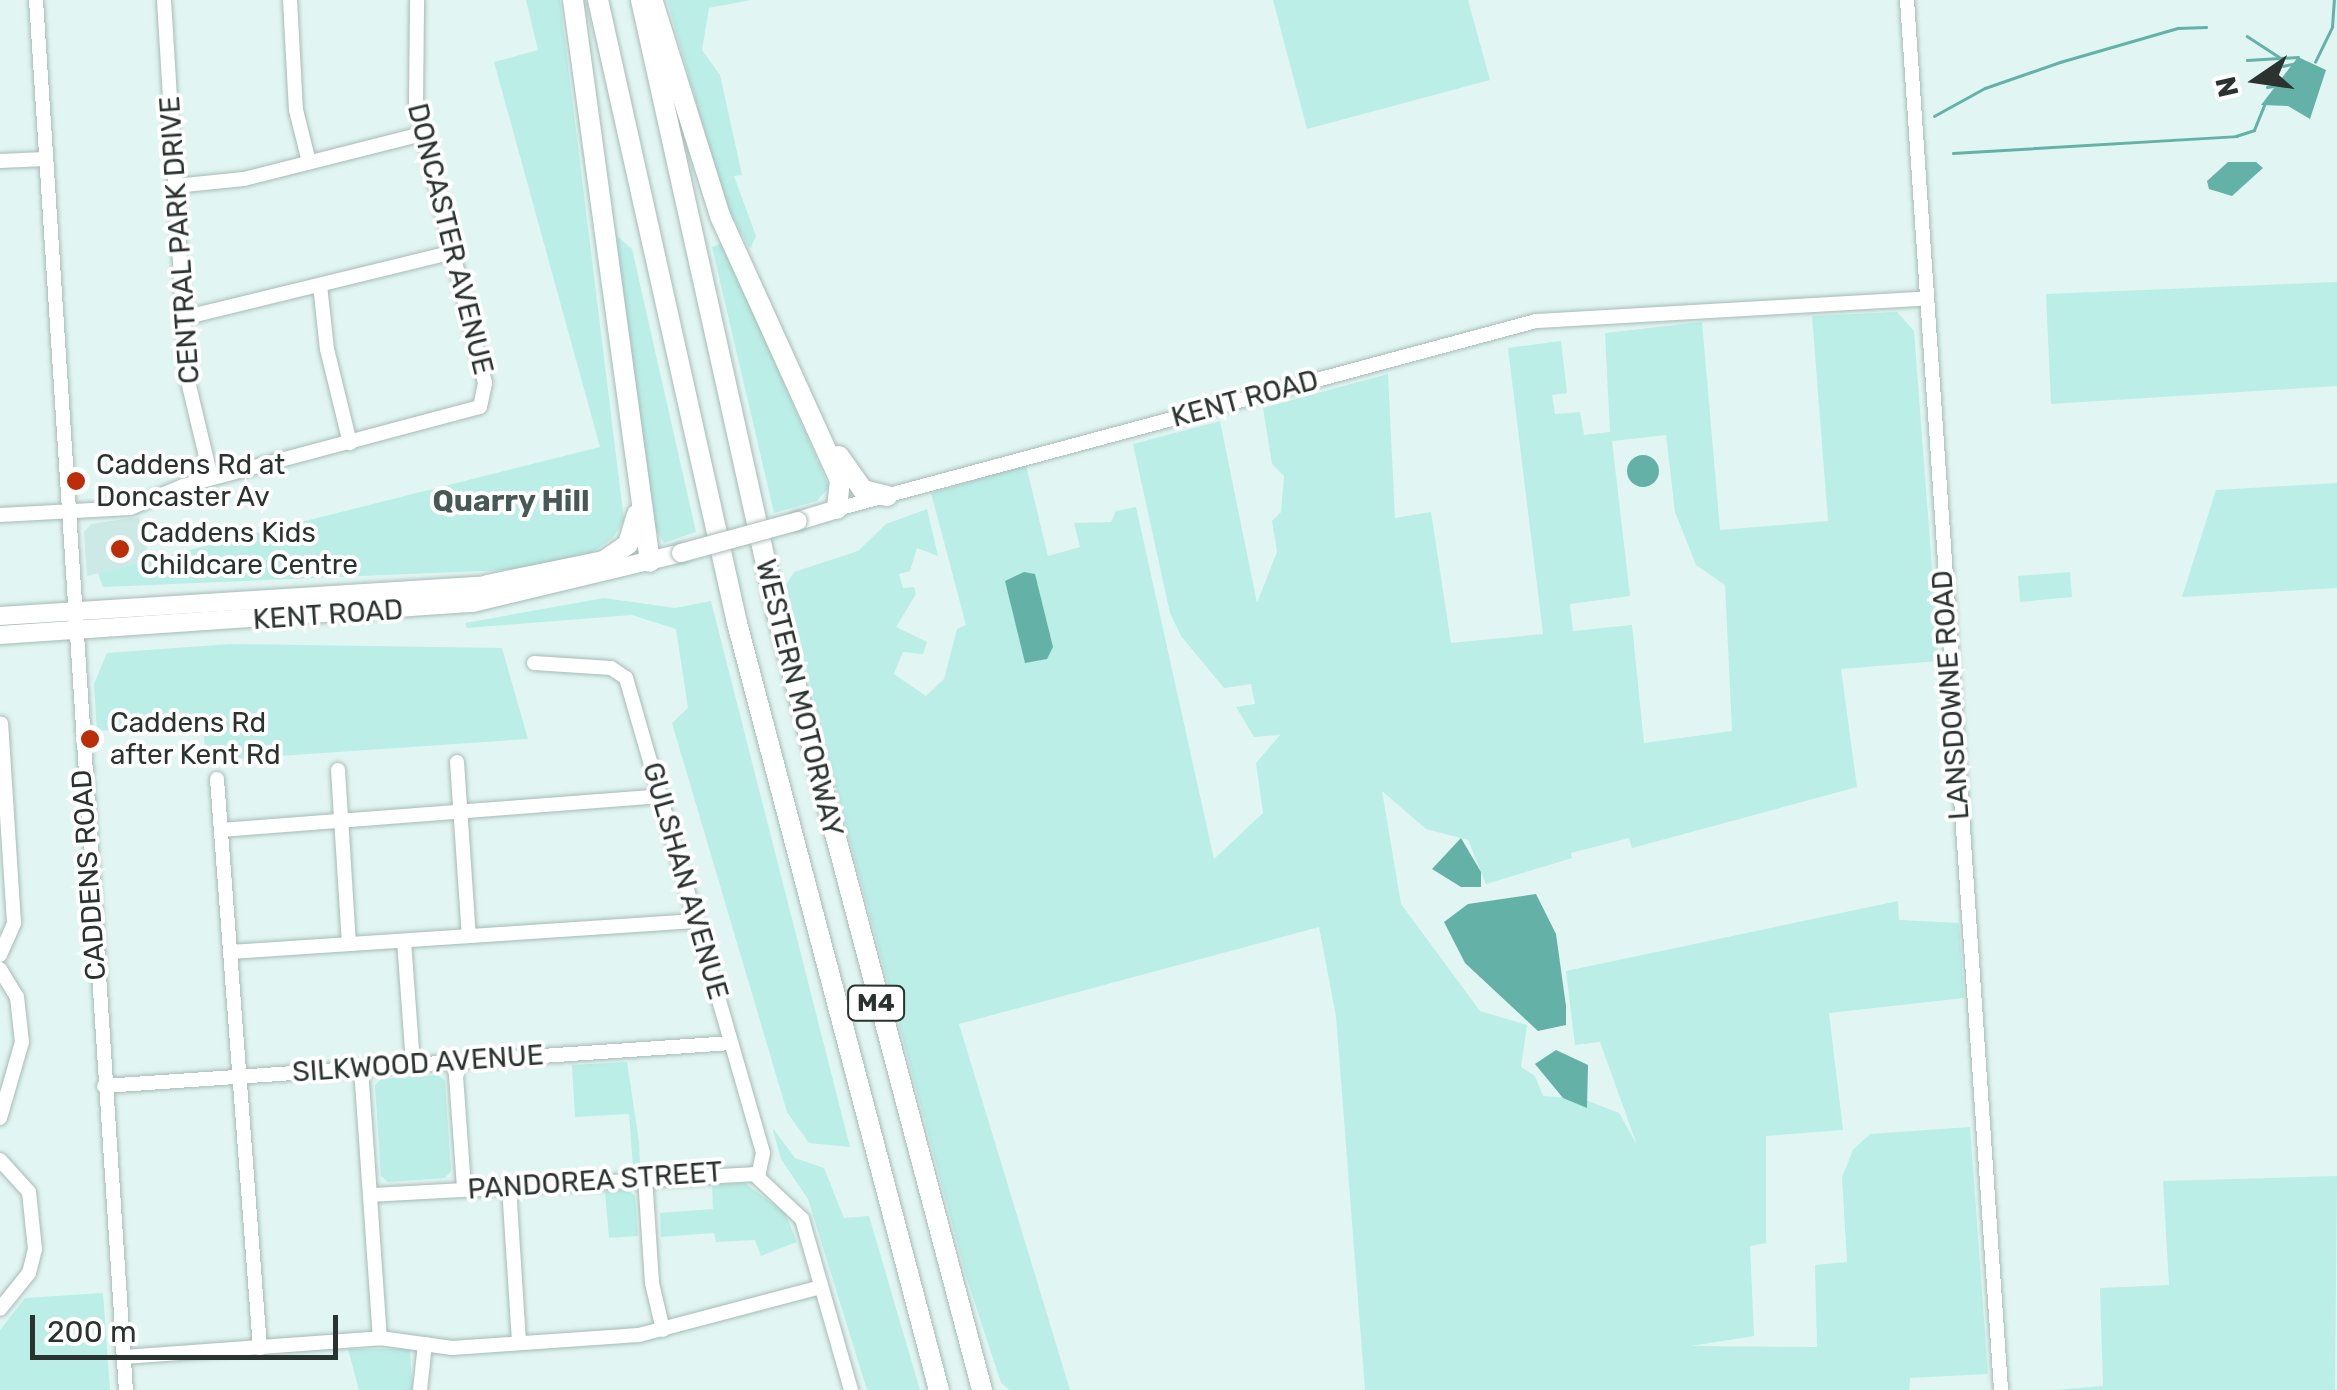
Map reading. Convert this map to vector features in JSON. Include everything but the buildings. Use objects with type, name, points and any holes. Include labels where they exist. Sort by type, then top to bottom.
[{"type":"highway","points":[[573,0],[637,497],[650,562]]},
{"type":"highway","name":"WESTERN MOTORWAY","points":[[598,0],[758,709],[939,1390]]},
{"type":"highway","name":"WESTERN MOTORWAY","points":[[641,0],[777,614],[982,1390]]},
{"type":"highway","points":[[652,0],[720,216],[823,434],[842,489],[838,510]]},
{"type":"highway","points":[[823,434],[863,490],[886,496]]},
{"type":"highway","points":[[488,586],[583,569],[613,556],[633,535],[637,497]]},
{"type":"main road","name":"KENT ROAD","points":[[73,622],[435,607],[580,580],[838,510]]},
{"type":"main road","name":"KENT ROAD","points":[[73,622],[580,580]]},
{"type":"main road","points":[[0,616],[73,622]]},
{"type":"main road","points":[[0,635],[73,622]]},
{"type":"street","name":"CADDENS ROAD","points":[[36,0],[66,514],[126,1390]]},
{"type":"street","name":"CENTRAL PARK DRIVE","points":[[164,0],[188,385],[210,478]]},
{"type":"street","points":[[290,0],[296,110],[309,162]]},
{"type":"street","name":"DONCASTER AVENUE","points":[[0,515],[130,508],[210,478],[468,414],[483,403],[485,384],[422,134],[414,84],[417,0]]},
{"type":"street","name":"LANSDOWNE ROAD","points":[[1907,0],[1923,299],[2001,1390]]},
{"type":"street","points":[[176,186],[234,181],[422,134]]},
{"type":"street","points":[[0,161],[45,159]]},
{"type":"street","points":[[184,318],[454,252]]},
{"type":"street","points":[[320,284],[327,350],[350,443]]},
{"type":"street","name":"KENT ROAD","points":[[838,510],[1536,321],[1923,299]]},
{"type":"street","name":"GULSHAN AVENUE","points":[[534,663],[612,668],[625,676],[763,1153],[758,1176]]},
{"type":"street","points":[[0,723],[14,922],[0,954]]},
{"type":"street","points":[[457,762],[469,936]]},
{"type":"street","points":[[338,770],[350,944]]},
{"type":"street","points":[[218,779],[260,1348]]},
{"type":"street","points":[[221,830],[661,796]]},
{"type":"street","points":[[230,952],[696,921]]},
{"type":"street","points":[[404,940],[413,1064]]},
{"type":"street","points":[[0,968],[18,996],[22,1042],[0,1118]]},
{"type":"street","name":"SILKWOOD AVENUE","points":[[104,1086],[731,1043]]},
{"type":"street","points":[[455,1062],[464,1189]]},
{"type":"street","points":[[362,1068],[380,1338]]},
{"type":"street","points":[[0,1160],[29,1192],[35,1250],[30,1273],[0,1309]]},
{"type":"street","name":"PANDOREA STREET","points":[[370,1195],[645,1178],[758,1176],[800,1214],[851,1390]]},
{"type":"street","points":[[645,1178],[652,1283],[664,1330]]},
{"type":"street","points":[[509,1187],[519,1343]]},
{"type":"street","points":[[124,1357],[380,1338],[425,1344],[519,1343],[664,1330],[821,1287]]},
{"type":"street","points":[[420,1390],[425,1344]]},
{"type":"shaded area","points":[[526,0],[560,0],[624,520],[613,538],[587,556],[505,570],[103,587],[98,573],[600,447],[494,62],[538,50]]},
{"type":"shaded area","points":[[667,0],[751,0],[709,8],[702,50],[720,75],[742,175],[734,176],[756,236],[750,249],[725,203]]},
{"type":"shaded area","points":[[1273,0],[1468,0],[1490,80],[1307,129]]},
{"type":"shaded area","points":[[2298,57],[2326,70],[2310,119],[2288,106],[2261,105]]},
{"type":"shaded area","points":[[2228,162],[2256,162],[2263,168],[2232,196],[2209,189],[2207,181]]},
{"type":"shaded area","points":[[616,235],[632,249],[696,532],[664,543],[653,525]]},
{"type":"shaded area","points":[[723,243],[829,487],[817,501],[774,513],[712,247]]},
{"type":"shaded area","points":[[2337,282],[2337,386],[2051,404],[2046,294]]},
{"type":"shaded area","points":[[1897,312],[1914,331],[1939,661],[1841,669],[1857,787],[1632,848],[1629,838],[1571,853],[1572,858],[1486,884],[1468,840],[1426,829],[1382,791],[1401,904],[1480,1011],[1527,1025],[1521,1067],[1535,1076],[1543,1096],[1583,1099],[1619,1113],[1637,1145],[1600,1042],[1575,1045],[1566,971],[1898,901],[1899,920],[1959,923],[1964,998],[1829,1013],[1843,1130],[1766,1136],[1766,1243],[1750,1246],[1754,1336],[1691,1346],[1817,1347],[1815,1265],[1847,1262],[1842,1177],[1853,1150],[1870,1134],[1970,1127],[1988,1374],[1910,1378],[1909,1390],[1365,1390],[1336,1016],[1319,927],[959,1024],[1070,1390],[1010,1390],[1001,1383],[966,1276],[832,773],[786,585],[794,572],[858,551],[886,524],[927,509],[938,556],[917,548],[910,571],[899,574],[903,588],[914,587],[916,594],[896,627],[927,642],[923,654],[903,652],[894,674],[926,696],[944,679],[957,629],[966,625],[931,493],[1026,465],[1048,556],[1080,547],[1074,523],[1111,522],[1116,511],[1136,507],[1214,859],[1263,813],[1256,763],[1280,735],[1254,737],[1236,707],[1255,704],[1251,684],[1224,688],[1181,636],[1170,613],[1133,444],[1220,421],[1257,603],[1277,552],[1272,521],[1281,512],[1284,476],[1272,464],[1263,408],[1388,374],[1395,518],[1431,512],[1451,643],[1543,634],[1508,348],[1561,341],[1567,393],[1552,395],[1555,414],[1580,412],[1584,435],[1610,432],[1605,333],[1702,322],[1720,530],[1828,521],[1812,316]],"holes":[[[1666,435],[1675,512],[1696,565],[1725,585],[1732,731],[1644,743],[1632,625],[1573,631],[1570,604],[1630,596],[1612,441]]]},
{"type":"shaded area","points":[[1643,455],[1654,460],[1659,471],[1654,482],[1643,487],[1632,482],[1627,471],[1632,460]]},
{"type":"shaded area","points":[[2337,483],[2337,588],[2182,597],[2216,490]]},
{"type":"shaded area","points":[[139,517],[150,560],[87,576],[84,532],[91,524]]},
{"type":"shaded area","points":[[1024,572],[1035,574],[1053,647],[1047,659],[1025,663],[1005,581]]},
{"type":"shaded area","points":[[2070,572],[2072,597],[2020,602],[2018,576]]},
{"type":"shaded area","points":[[604,598],[675,608],[711,601],[850,1147],[809,1143],[787,1112],[672,723],[688,708],[676,629],[632,615],[467,628],[465,623]]},
{"type":"shaded area","points":[[230,644],[502,648],[528,739],[206,761],[203,724],[97,731],[94,684],[107,653]]},
{"type":"shaded area","points":[[1461,838],[1481,872],[1481,887],[1461,887],[1432,869]]},
{"type":"shaded area","points":[[1536,894],[1556,934],[1566,1006],[1566,1025],[1538,1031],[1465,963],[1444,922],[1468,904]]},
{"type":"shaded area","points":[[1556,1050],[1588,1065],[1587,1108],[1563,1098],[1535,1064]]},
{"type":"shaded area","points":[[627,1062],[639,1142],[640,1165],[633,1166],[629,1114],[575,1117],[572,1065]]},
{"type":"shaded area","points":[[438,1075],[445,1081],[451,1171],[445,1178],[388,1182],[381,1176],[375,1085],[381,1079]]},
{"type":"shaded area","points":[[772,1127],[795,1158],[824,1168],[844,1218],[869,1216],[920,1390],[867,1390],[808,1199],[781,1159]]},
{"type":"shaded area","points":[[2337,1176],[2335,1390],[2054,1390],[2103,1386],[2100,1288],[2169,1285],[2163,1181]]},
{"type":"shaded area","points":[[745,1183],[785,1213],[797,1242],[761,1256],[755,1240],[716,1242],[714,1233],[661,1237],[660,1213],[713,1209],[712,1185]]},
{"type":"shaded area","points":[[628,1190],[635,1196],[638,1236],[609,1238],[605,1192]]},
{"type":"shaded area","points":[[103,1293],[110,1390],[0,1390],[0,1330],[25,1298]]},
{"type":"shaded area","points":[[348,1349],[410,1349],[412,1390],[359,1390]]},
{"type":"waterway","points":[[2315,62],[2332,27],[2334,0]]},
{"type":"waterway","points":[[1934,116],[1985,88],[2060,62],[2178,28],[2206,27]]},
{"type":"waterway","points":[[2247,36],[2279,57]]},
{"type":"waterway","points":[[2247,60],[2298,57]]},
{"type":"waterway","points":[[2283,66],[2292,64]]},
{"type":"waterway","points":[[2267,87],[2273,86]]},
{"type":"waterway","points":[[1953,153],[2236,136],[2254,130],[2264,105]]},
{"type":"place","name":"Caddens Rd at Doncaster Av","points":[[76,481]]},
{"type":"place","name":"Caddens Kids Childcare Centre","points":[[120,549]]},
{"type":"place","name":"Caddens Rd after Kent Rd","points":[[90,739]]},
{"type":"district","name":"Quarry Hill","points":[[511,501]]}]
